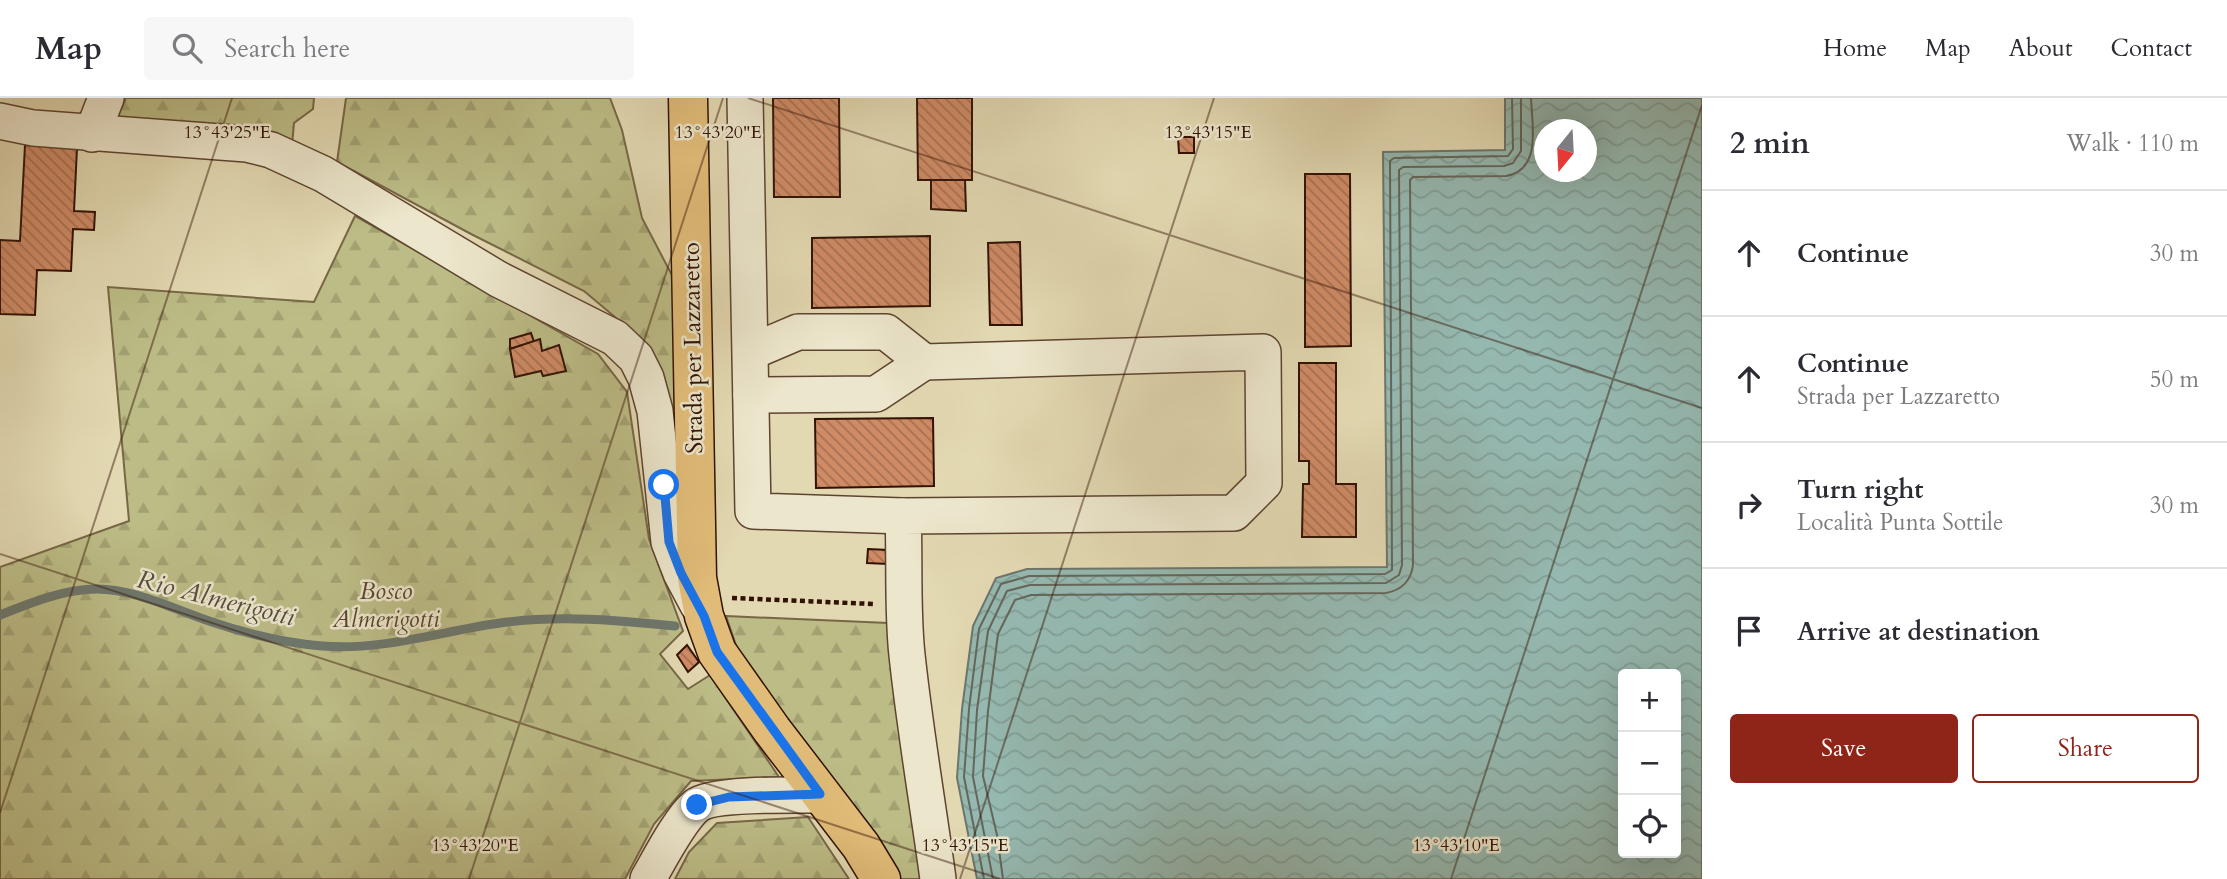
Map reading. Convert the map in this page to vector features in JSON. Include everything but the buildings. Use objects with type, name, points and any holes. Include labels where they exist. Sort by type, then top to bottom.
[{"type":"main road","name":"Strada per Lazzaretto","points":[[688,98],[697,578],[702,606],[717,652],[861,846],[881,879]]},
{"type":"street","points":[[92,134],[106,98]]},
{"type":"street","points":[[745,98],[753,511],[903,516],[1234,513],[1264,483],[1263,352],[923,362],[876,394],[751,395]]},
{"type":"street","points":[[0,121],[33,128],[247,144],[271,150],[323,174],[531,297],[615,338],[636,358],[646,378],[655,411],[669,542],[681,573],[702,606]]},
{"type":"street","points":[[751,352],[798,332],[886,332],[923,362]]},
{"type":"street","points":[[903,516],[907,655],[938,879]]},
{"type":"street","points":[[648,879],[674,835],[697,805],[729,797],[820,794]]},
{"type":"path","points":[[702,606],[904,595]]},
{"type":"green space","points":[[126,98],[314,98],[313,109],[294,123],[292,145],[116,119]]},
{"type":"green space","points":[[346,98],[610,98],[622,130],[642,218],[675,281],[680,526],[634,333],[584,291],[337,162]]},
{"type":"green space","name":"Bosco Almerigotti","points":[[355,216],[598,354],[627,392],[649,539],[683,631],[660,654],[688,689],[710,675],[779,777],[691,781],[654,824],[625,879],[0,879],[0,567],[129,521],[108,287],[314,302]]},
{"type":"green space","points":[[726,616],[888,623],[923,879],[899,879],[739,654]]},
{"type":"green space","points":[[808,817],[849,879],[675,879],[689,852],[717,823]]},
{"type":"water","points":[[1505,98],[1702,98],[1702,879],[977,879],[957,778],[962,709],[973,626],[996,578],[1027,569],[1387,567],[1383,152],[1505,150]]},
{"type":"waterway","name":"Rio Almerigotti","points":[[0,615],[60,594],[97,589],[139,596],[250,633],[322,646],[367,646],[500,623],[544,619],[609,620],[675,626]]},
{"type":"route","points":[[664,485],[669,542],[681,573],[704,616],[717,652],[820,794],[729,797],[697,805]]}]
